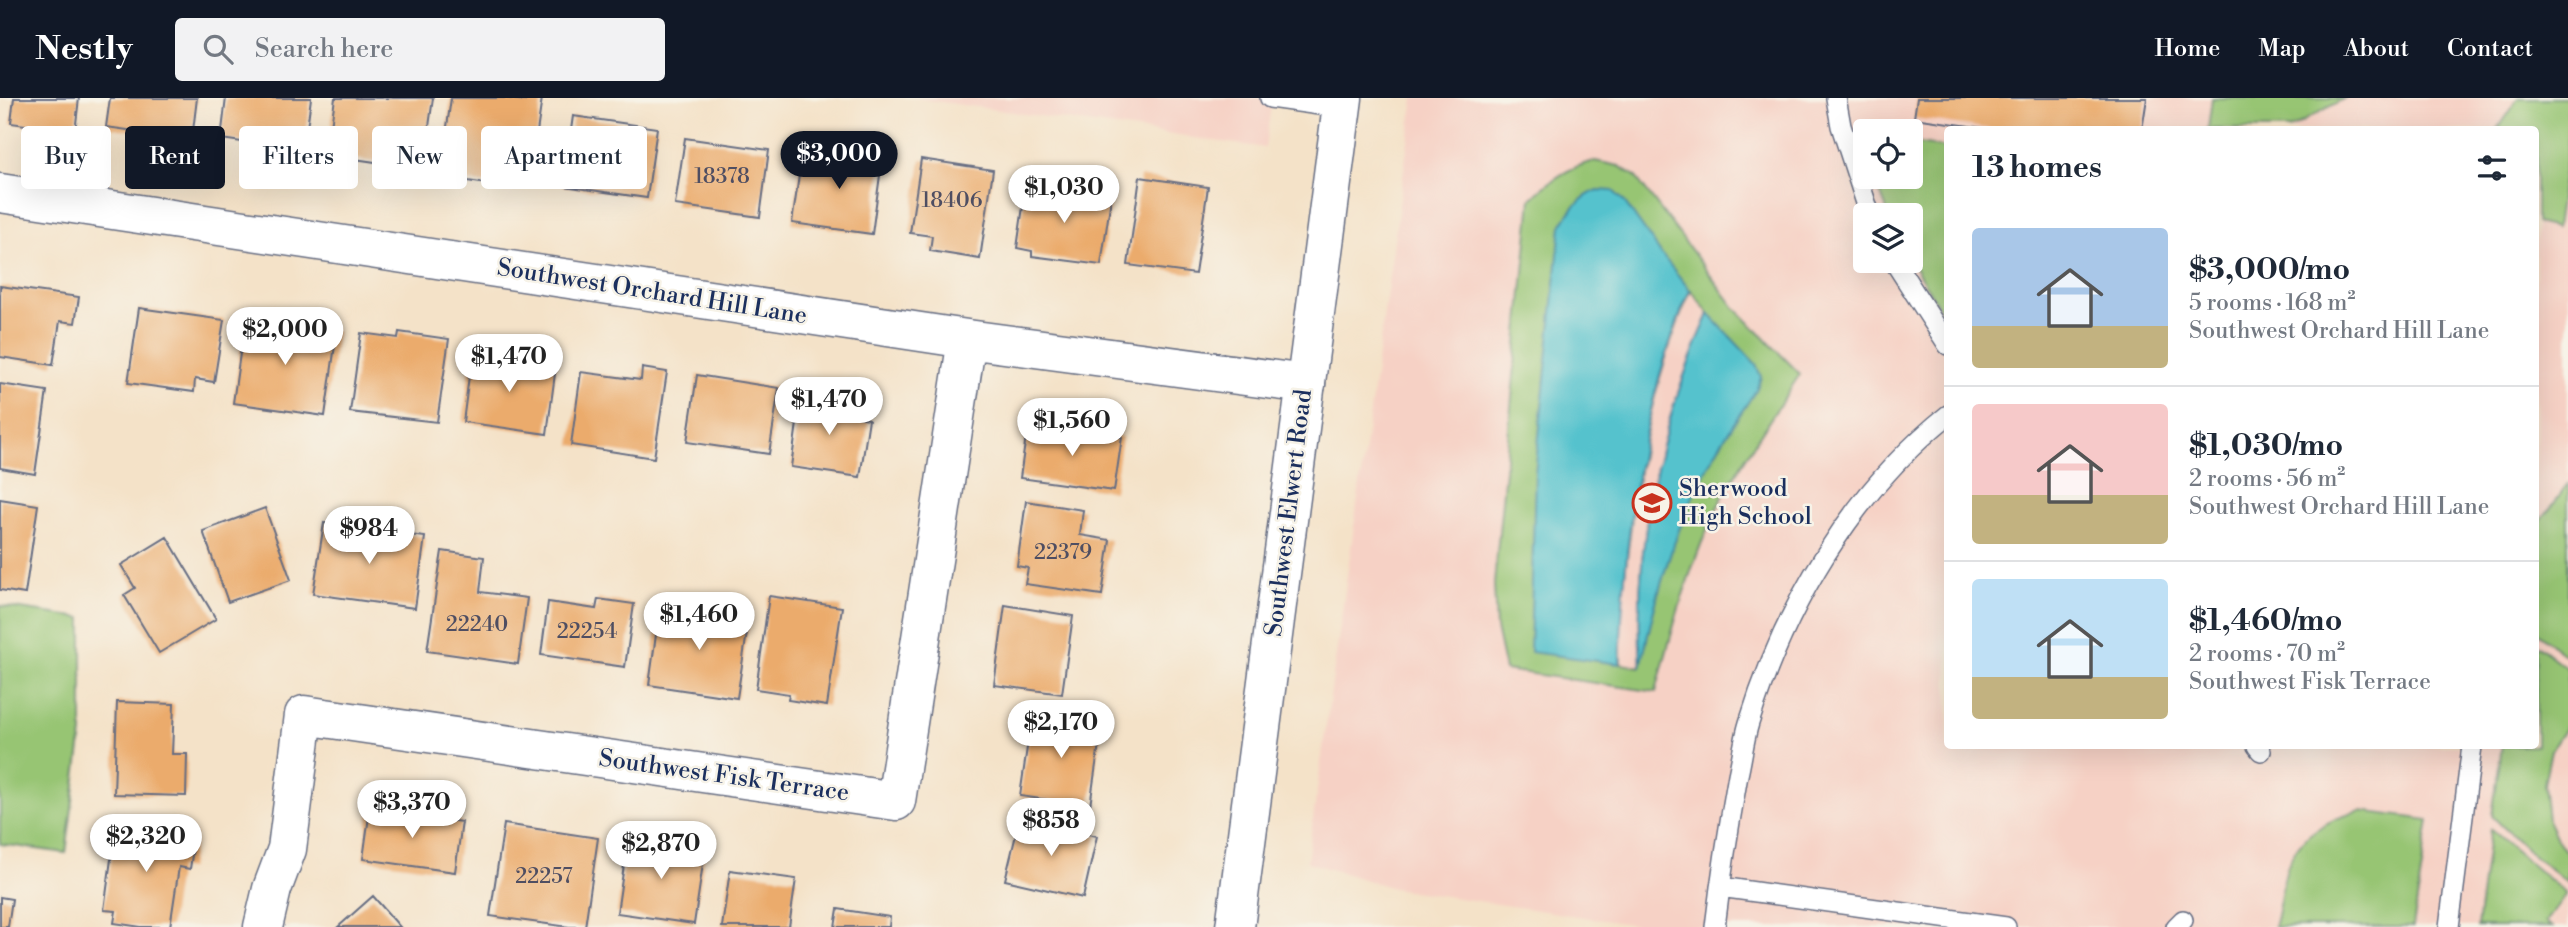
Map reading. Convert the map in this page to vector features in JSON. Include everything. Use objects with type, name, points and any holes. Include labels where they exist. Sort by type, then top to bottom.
[{"type":"street","name":"Southwest Elwert Road","points":[[1235,927],[1342,103]]},
{"type":"street","name":"Southwest Orchard Hill Lane","points":[[0,193],[967,339],[1306,384]]},
{"type":"street","name":"Southwest Fisk Terrace","points":[[263,927],[272,889],[287,849],[304,715],[897,801],[967,339]]},
{"type":"lane","points":[[1270,98],[1342,103]]},
{"type":"lane","points":[[1836,98],[1841,126],[1866,203]]},
{"type":"lane","points":[[1902,273],[1944,339]]},
{"type":"lane","points":[[1715,927],[1748,725],[1775,647],[1808,582],[1845,526],[1890,468],[1944,419]]},
{"type":"lane","points":[[2449,927],[2472,749]]},
{"type":"lane","points":[[1720,887],[2006,927]]},
{"type":"shaded area","points":[[913,98],[1272,98],[1265,148]]},
{"type":"shaded area","name":"Sherwood High School","points":[[1414,98],[2568,98],[2568,927],[1649,927],[1393,888],[1307,862]]},
{"type":"green space","points":[[2212,98],[2345,98],[2294,126],[2208,126]]},
{"type":"green space","points":[[2518,98],[2568,98],[2568,144],[2556,228],[2539,224],[2539,126],[2499,126]]},
{"type":"green space","points":[[1923,145],[1944,147],[1944,315],[1918,273],[1923,273],[1923,203],[1884,203],[1879,189],[1923,189]]},
{"type":"green space","points":[[1595,161],[1619,166],[1635,176],[1736,309],[1800,374],[1739,468],[1710,523],[1683,594],[1656,692],[1505,670],[1496,628],[1494,584],[1531,199],[1560,175]],"holes":[[[1691,290],[1709,314],[1676,400],[1653,486],[1641,575],[1641,667],[1621,664],[1621,618],[1627,556],[1638,476],[1651,413],[1668,351]]]},
{"type":"green space","points":[[2568,484],[2568,657],[2539,634],[2539,524]]},
{"type":"green space","points":[[0,606],[82,618],[82,733],[66,853],[0,844]]},
{"type":"green space","points":[[2539,646],[2568,669],[2568,724],[2551,750],[2544,784],[2548,820],[2568,855],[2568,883],[2529,852],[2492,816],[2502,749],[2539,749]]},
{"type":"green space","points":[[2361,811],[2429,820],[2413,927],[2274,927],[2287,868],[2298,846],[2327,823]]},
{"type":"green space","points":[[2490,829],[2566,894],[2545,922],[2552,927],[2477,927]]},
{"type":"water","points":[[1598,190],[1613,191],[1624,201],[1690,290],[1659,380],[1638,474],[1626,569],[1620,664],[1530,652],[1535,474],[1561,226],[1576,204]]},
{"type":"water","points":[[1709,314],[1756,364],[1761,377],[1756,390],[1712,458],[1675,540],[1659,590],[1641,667],[1641,574],[1653,486],[1676,400]]},
{"type":"building","points":[[14,98],[79,98],[76,126],[11,123]]},
{"type":"building","points":[[110,98],[197,98],[194,126],[125,126],[125,130],[106,126]]},
{"type":"building","points":[[226,98],[311,98],[307,126],[239,126],[239,142],[225,140],[225,126],[223,126]]},
{"type":"building","points":[[335,98],[433,98],[429,126],[372,126],[372,162],[358,160],[358,126],[331,126]]},
{"type":"building","points":[[451,98],[507,98],[525,101],[525,98],[542,98],[538,126],[481,126],[481,183],[467,181],[467,126],[447,126]]},
{"type":"building","points":[[1917,98],[2147,98],[2143,126],[1969,126],[1914,118]]},
{"type":"building","points":[[573,116],[643,126],[572,126]]},
{"type":"building","points":[[647,127],[657,128],[647,198],[584,189],[647,189]]},
{"type":"building","points":[[685,138],[769,150],[760,217],[675,205]]},
{"type":"building","points":[[845,147],[883,153],[872,234],[792,223],[802,155],[843,161]]},
{"type":"building","points":[[921,159],[993,170],[980,259],[930,251],[932,236],[910,233]]},
{"type":"building","points":[[1140,177],[1208,187],[1195,274],[1128,265]]},
{"type":"building","points":[[1026,186],[1111,198],[1101,265],[1032,256],[1032,251],[1017,248]]},
{"type":"building","points":[[0,286],[79,297],[75,323],[60,321],[53,365],[0,357]]},
{"type":"building","points":[[139,308],[224,320],[214,382],[195,379],[194,392],[128,383]]},
{"type":"building","points":[[245,318],[337,331],[325,416],[233,403]]},
{"type":"building","points":[[399,332],[449,339],[437,422],[350,412],[361,333],[398,338]]},
{"type":"building","points":[[472,353],[556,366],[547,434],[463,422]]},
{"type":"building","points":[[642,368],[667,372],[654,458],[571,445],[581,372],[641,380]]},
{"type":"building","points":[[697,375],[779,388],[769,454],[687,442]]},
{"type":"building","points":[[0,384],[47,391],[35,474],[0,468]]},
{"type":"building","points":[[801,394],[855,402],[853,416],[869,419],[860,477],[791,467]]},
{"type":"building","points":[[1039,425],[1122,437],[1114,491],[1020,478],[1026,436],[1037,438]]},
{"type":"building","points":[[0,499],[38,505],[25,594],[0,590]]},
{"type":"building","points":[[1026,501],[1083,510],[1080,535],[1110,540],[1102,595],[1025,584],[1028,568],[1017,566]]},
{"type":"building","points":[[265,508],[291,580],[228,602],[203,531]]},
{"type":"building","points":[[324,523],[425,537],[415,608],[313,594]]},
{"type":"building","points":[[167,537],[216,619],[159,653],[124,595],[135,588],[121,565]]},
{"type":"building","points":[[442,551],[484,557],[480,592],[527,598],[518,664],[427,651]]},
{"type":"building","points":[[769,596],[842,607],[827,706],[788,700],[789,694],[756,689]]},
{"type":"building","points":[[598,599],[634,604],[625,667],[541,655],[548,602],[596,609]]},
{"type":"building","points":[[1005,605],[1073,616],[1062,694],[994,685]]},
{"type":"building","points":[[660,606],[749,619],[737,698],[649,685]]},
{"type":"building","points":[[117,702],[174,704],[172,754],[187,754],[186,796],[114,794]]},
{"type":"building","points":[[1032,713],[1102,723],[1090,806],[1020,796]]},
{"type":"building","points":[[370,809],[462,822],[455,872],[363,859]]},
{"type":"building","points":[[1020,818],[1097,836],[1083,898],[1005,880]]},
{"type":"building","points":[[116,823],[195,834],[190,869],[179,867],[170,927],[114,923],[116,911],[104,910]]},
{"type":"building","points":[[504,824],[598,838],[585,927],[490,916]]},
{"type":"building","points":[[628,838],[705,850],[694,924],[617,913]]},
{"type":"building","points":[[730,870],[796,879],[789,927],[722,927]]},
{"type":"building","points":[[373,896],[400,927],[338,927]]},
{"type":"building","points":[[0,897],[12,899],[8,927],[0,927]]},
{"type":"building","points":[[838,909],[890,917],[889,927],[835,927]]},
{"type":"place","name":"Sherwood High School","points":[[1652,503]]}]
